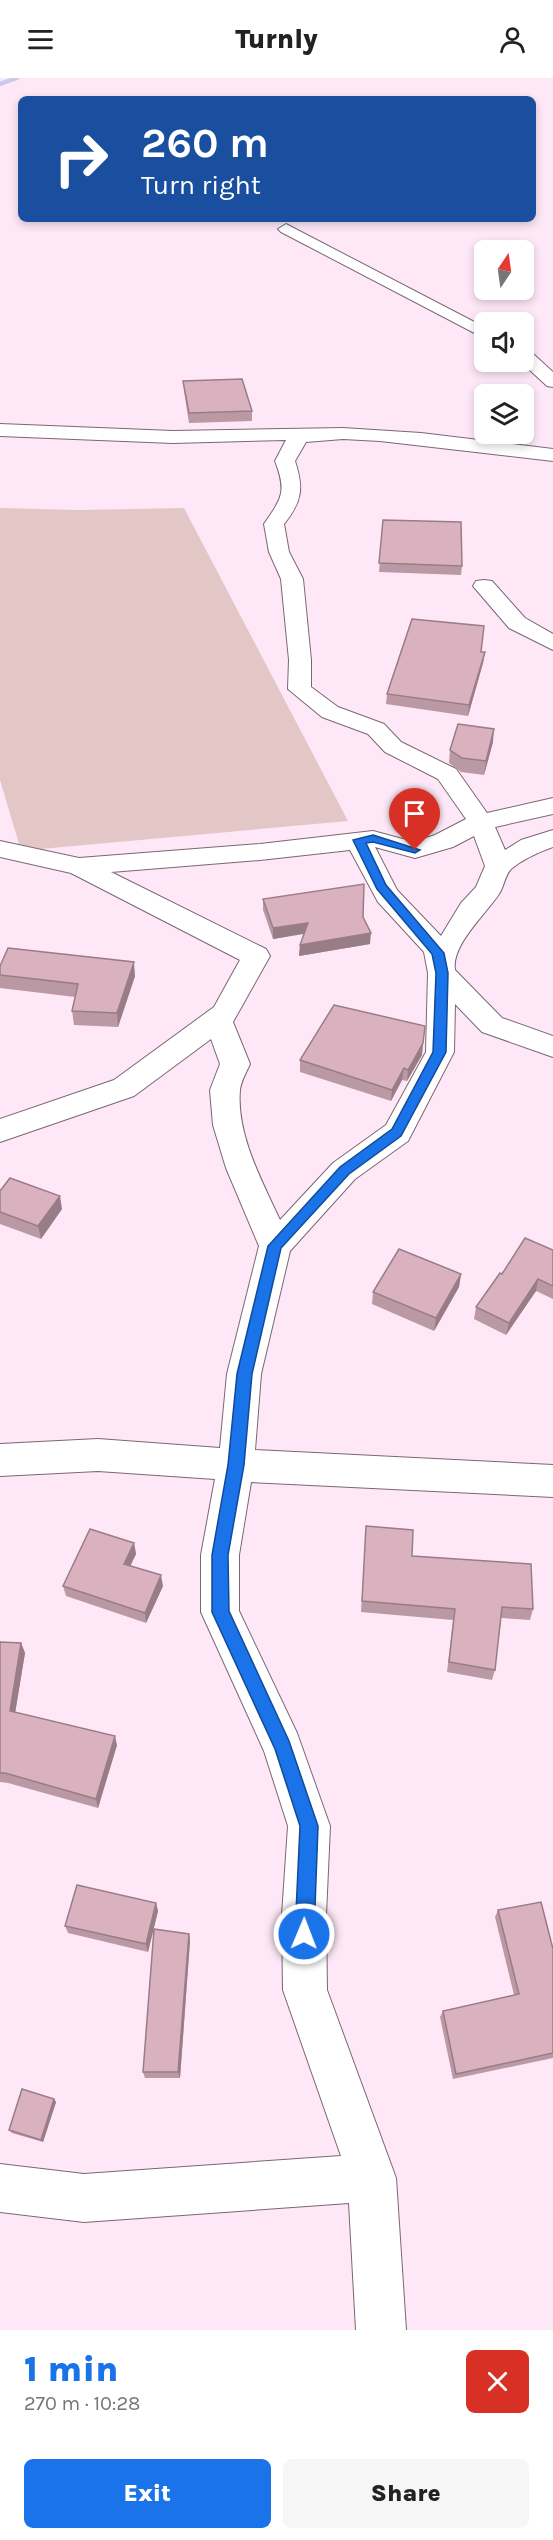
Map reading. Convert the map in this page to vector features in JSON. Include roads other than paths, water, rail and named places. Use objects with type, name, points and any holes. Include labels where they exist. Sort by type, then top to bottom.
[{"type":"street","points":[[286,229],[474,328]]},
{"type":"street","points":[[534,365],[553,382]]},
{"type":"street","points":[[0,430],[173,437],[350,433],[489,446],[553,455]]},
{"type":"street","points":[[309,434],[292,445],[285,461],[294,484],[290,499],[274,524],[279,552],[292,579],[300,660],[299,689],[330,712],[376,729],[393,747],[447,774],[481,822],[498,866]]},
{"type":"street","points":[[484,586],[517,623],[553,643]]},
{"type":"street","points":[[79,866],[260,852],[373,838],[415,850],[444,841],[481,822],[553,806]]},
{"type":"street","points":[[521,814],[553,815]]},
{"type":"street","points":[[441,967],[470,909],[488,891],[498,866],[542,842],[553,824]]},
{"type":"street","points":[[359,840],[381,886],[438,953],[441,967],[440,1052],[397,1132],[344,1171],[274,1246],[244,1374],[236,1465],[220,1555],[220,1612],[283,1747],[309,1826],[304,1915],[305,1990],[372,2178],[381,2330]]},
{"type":"street","points":[[0,849],[79,866],[256,956],[225,1014],[124,1088],[0,1131]]},
{"type":"street","points":[[441,967],[492,1025],[553,1047]]},
{"type":"street","points":[[218,1020],[235,1064],[225,1089],[224,1112],[233,1146],[274,1246]]},
{"type":"street","points":[[0,1460],[98,1455],[236,1465],[553,1481]]},
{"type":"street","points":[[0,2188],[84,2198],[372,2178]]},
{"type":"waterway","points":[[0,84],[17,78]]}]
